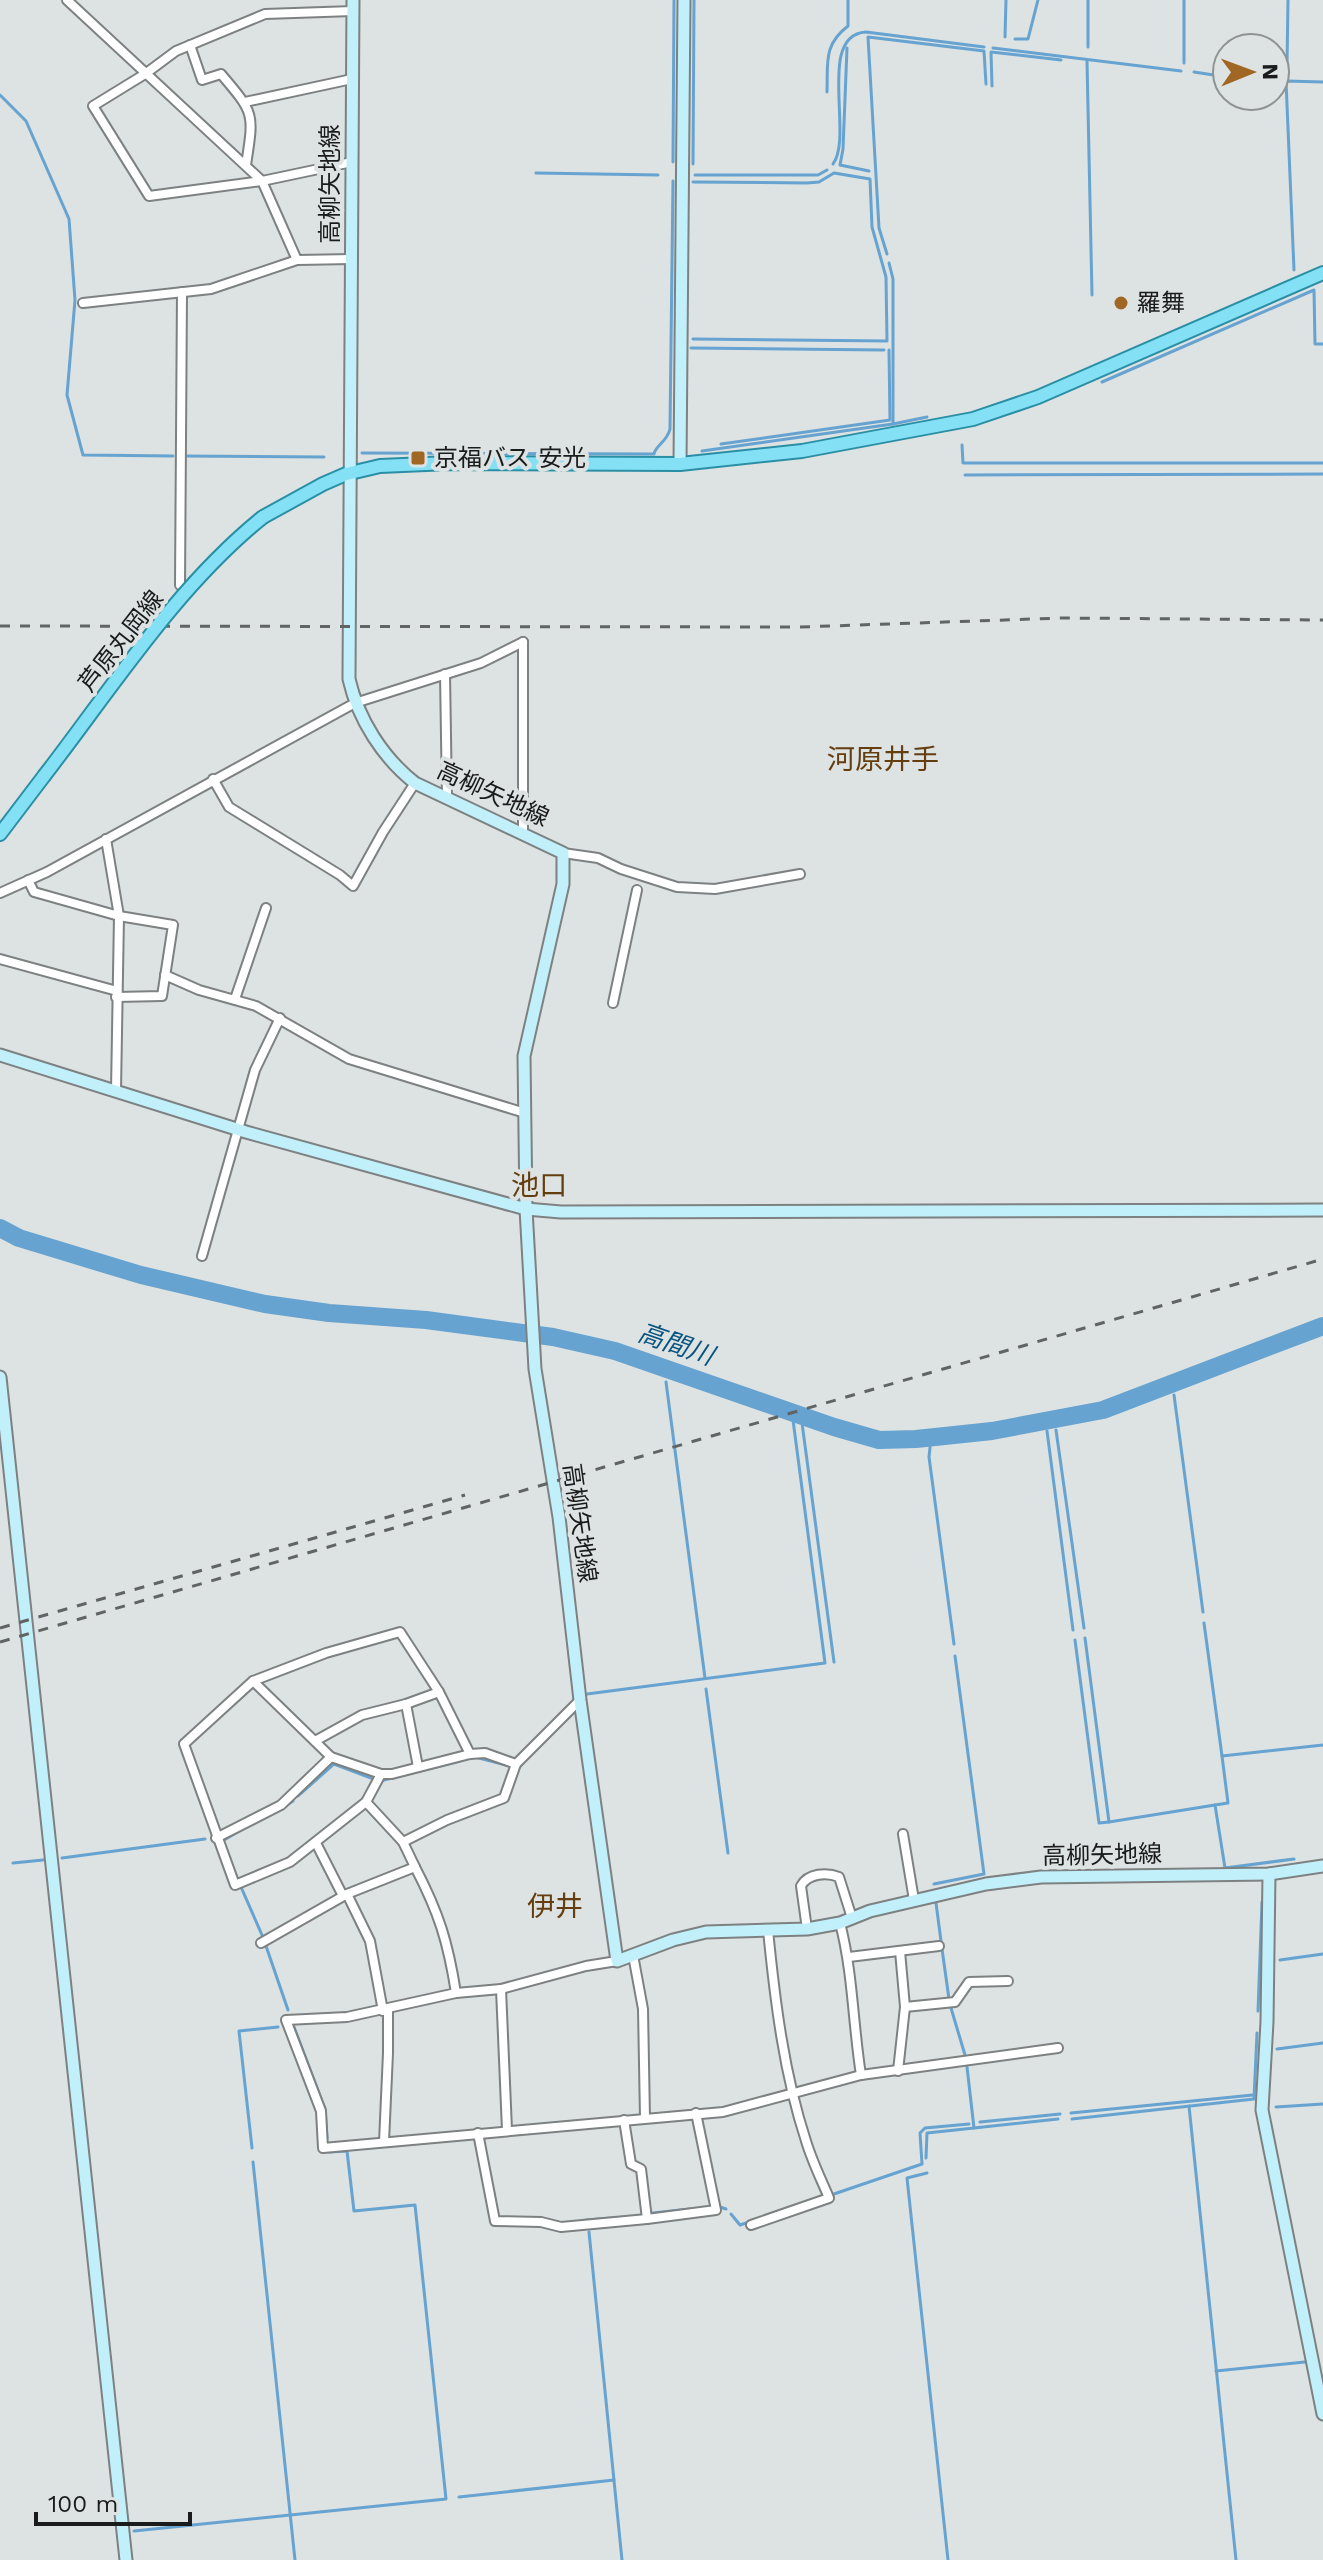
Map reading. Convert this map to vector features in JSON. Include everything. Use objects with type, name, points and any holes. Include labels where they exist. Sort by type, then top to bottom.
[{"type":"main road","points":[[680,464],[684,0]]},
{"type":"main road","name":"高柳矢地線","points":[[353,5],[349,679],[355,703],[397,769],[415,783],[563,853],[563,884],[524,1056],[526,1209],[535,1369],[559,1517],[580,1700],[617,1961],[673,1940],[706,1932],[807,1929],[986,1884],[1041,1877],[1269,1874],[1323,1866]]},
{"type":"main road","name":"芦原丸岡線","points":[[0,834],[194,583],[225,549],[263,517],[308,490],[350,473],[380,466],[680,464],[802,451],[973,419],[1038,397],[1323,273]]},
{"type":"main road","points":[[0,1055],[238,1130],[526,1209],[561,1212],[1323,1210]]},
{"type":"main road","points":[[0,1377],[126,2560]]},
{"type":"main road","points":[[1269,1874],[1262,2110],[1323,2414]]},
{"type":"street","points":[[67,0],[262,181],[297,260]]},
{"type":"street","points":[[352,162],[262,181],[149,196],[93,106],[176,51],[265,14],[353,5]]},
{"type":"street","points":[[190,45],[202,80],[221,74],[245,102],[253,123],[246,165]]},
{"type":"street","points":[[245,102],[352,79]]},
{"type":"street","points":[[83,303],[211,289],[297,260],[352,259]]},
{"type":"street","points":[[180,585],[182,292]]},
{"type":"street","points":[[0,893],[106,839],[355,703],[481,663],[523,642],[523,832]]},
{"type":"street","points":[[445,674],[447,798]]},
{"type":"street","points":[[213,779],[229,807],[353,886],[415,783]]},
{"type":"street","points":[[106,839],[119,916],[116,1091]]},
{"type":"street","points":[[563,853],[598,858],[621,869],[677,887],[715,889],[800,874]]},
{"type":"street","points":[[0,959],[117,994],[162,996],[173,925],[119,916],[34,892],[28,880]]},
{"type":"street","points":[[613,1003],[637,890]]},
{"type":"street","points":[[235,999],[266,908]]},
{"type":"street","points":[[165,975],[280,1018],[349,1059],[525,1113]]},
{"type":"street","points":[[202,1256],[255,1070],[280,1018]]},
{"type":"street","points":[[381,1774],[366,1802],[316,1843],[290,1862],[235,1885],[184,1744],[253,1681],[326,1653],[400,1632],[439,1692],[470,1754]]},
{"type":"street","points":[[253,1681],[331,1757],[381,1774],[392,1774],[470,1754],[485,1753],[516,1764]]},
{"type":"street","points":[[315,1741],[362,1715],[439,1692]]},
{"type":"street","points":[[403,1842],[447,1820],[504,1798],[516,1764],[580,1700]]},
{"type":"street","points":[[406,1704],[418,1767]]},
{"type":"street","points":[[216,1838],[281,1805],[331,1757]]},
{"type":"street","points":[[366,1802],[403,1842],[436,1907],[449,1948],[456,1993]]},
{"type":"street","points":[[903,1834],[914,1900]]},
{"type":"street","points":[[316,1843],[370,1941],[385,2010],[384,2142]]},
{"type":"street","points":[[261,1943],[345,1895],[415,1867]]},
{"type":"street","points":[[807,1929],[801,1886],[804,1880],[812,1876],[832,1874],[839,1877],[852,1918]]},
{"type":"street","points":[[840,1923],[849,1957],[853,2025],[861,2075]]},
{"type":"street","points":[[751,2225],[829,2198],[806,2141],[794,2093],[776,2009],[768,1930]]},
{"type":"street","points":[[849,1957],[939,1946]]},
{"type":"street","points":[[898,2071],[905,2007],[900,1951]]},
{"type":"street","points":[[633,1955],[643,2009],[645,2118]]},
{"type":"street","points":[[617,1961],[586,1966],[501,1989],[456,1993],[347,2017],[286,2020],[321,2111],[323,2148],[723,2112],[861,2075],[1058,2048]]},
{"type":"street","points":[[905,2007],[955,2002],[969,1982],[1008,1981]]},
{"type":"street","points":[[501,1989],[507,2130]]},
{"type":"street","points":[[478,2133],[495,2221],[541,2222],[561,2227],[716,2210],[696,2113]]},
{"type":"street","points":[[624,2120],[628,2158],[631,2164],[641,2169],[647,2219]]},
{"type":"waterway","points":[[673,162],[674,0]]},
{"type":"waterway","points":[[693,164],[694,0]]},
{"type":"waterway","points":[[827,92],[828,55],[834,40],[848,26],[848,0]]},
{"type":"waterway","points":[[1005,37],[1006,0]]},
{"type":"waterway","points":[[1015,39],[1028,39],[1038,0]]},
{"type":"waterway","points":[[1088,0],[1088,47]]},
{"type":"waterway","points":[[1184,0],[1184,63]]},
{"type":"waterway","points":[[1288,0],[1288,32]]},
{"type":"waterway","points":[[833,164],[840,132],[839,68],[843,50],[851,37],[866,32],[984,47]]},
{"type":"waterway","points":[[887,254],[879,228],[868,37],[984,51],[986,84]]},
{"type":"waterway","points":[[847,48],[840,165],[869,171]]},
{"type":"waterway","points":[[993,48],[1181,71]]},
{"type":"waterway","points":[[992,86],[991,52],[1061,60]]},
{"type":"waterway","points":[[1087,61],[1092,295]]},
{"type":"waterway","points":[[1194,72],[1211,75]]},
{"type":"waterway","points":[[1294,270],[1286,81],[1323,82]]},
{"type":"waterway","points":[[0,95],[26,121],[69,219],[75,300],[67,395],[83,455],[173,456]]},
{"type":"waterway","points":[[695,175],[818,175],[827,170]]},
{"type":"waterway","points":[[536,173],[658,175]]},
{"type":"waterway","points":[[693,182],[807,183],[819,182],[834,173],[870,179],[872,227],[886,277],[887,341],[693,339]]},
{"type":"waterway","points":[[362,453],[654,454],[670,429],[673,181]]},
{"type":"waterway","points":[[889,263],[893,279],[893,424],[927,417]]},
{"type":"waterway","points":[[1102,382],[1314,290],[1315,344],[1323,344]]},
{"type":"waterway","points":[[691,348],[884,350]]},
{"type":"waterway","points":[[721,444],[890,420],[889,350]]},
{"type":"waterway","points":[[702,451],[893,424]]},
{"type":"waterway","points":[[962,445],[963,463],[1323,463]]},
{"type":"waterway","points":[[184,456],[324,457]]},
{"type":"waterway","points":[[965,475],[1323,474]]},
{"type":"waterway","name":"高間川","points":[[0,1228],[19,1238],[141,1275],[265,1304],[329,1313],[426,1320],[553,1337],[615,1351],[879,1440],[992,1431],[1103,1410],[1323,1326]]},
{"type":"waterway","points":[[666,1382],[705,1678]]},
{"type":"waterway","points":[[1174,1395],[1203,1612]]},
{"type":"waterway","points":[[587,1694],[825,1663],[793,1420]]},
{"type":"waterway","points":[[802,1423],[834,1662]]},
{"type":"waterway","points":[[1056,1430],[1084,1628]]},
{"type":"waterway","points":[[1047,1431],[1073,1630]]},
{"type":"waterway","points":[[931,1438],[929,1457],[954,1644]]},
{"type":"waterway","points":[[1204,1623],[1222,1756],[1323,1745]]},
{"type":"waterway","points":[[1085,1638],[1109,1822],[1215,1805]]},
{"type":"waterway","points":[[1075,1640],[1099,1823],[1109,1822]]},
{"type":"waterway","points":[[934,1884],[984,1874],[955,1656]]},
{"type":"waterway","points":[[706,1689],[728,1853]]},
{"type":"waterway","points":[[1222,1756],[1228,1803],[1215,1805],[1225,1868],[1294,1859]]},
{"type":"waterway","points":[[475,1757],[510,1766]]},
{"type":"waterway","points":[[384,1780],[460,1761]]},
{"type":"waterway","points":[[298,1796],[334,1764],[371,1778]]},
{"type":"waterway","points":[[276,1812],[293,1801]]},
{"type":"waterway","points":[[223,1844],[224,1840],[251,1824]]},
{"type":"waterway","points":[[62,1858],[205,1839]]},
{"type":"waterway","points":[[13,1863],[43,1860]]},
{"type":"waterway","points":[[241,1887],[262,1935]]},
{"type":"waterway","points":[[1258,2011],[1262,1902]]},
{"type":"waterway","points":[[936,1903],[941,1941]]},
{"type":"waterway","points":[[266,1946],[288,2010]]},
{"type":"waterway","points":[[942,1949],[949,1999]]},
{"type":"waterway","points":[[1280,1960],[1323,1954]]},
{"type":"waterway","points":[[951,2008],[965,2055]]},
{"type":"waterway","points":[[252,2148],[239,2031],[278,2027]]},
{"type":"waterway","points":[[294,2027],[325,2109],[327,2138]]},
{"type":"waterway","points":[[1072,2119],[1254,2099],[1257,2033]]},
{"type":"waterway","points":[[1277,2049],[1323,2043]]},
{"type":"waterway","points":[[926,2158],[927,2133],[974,2128],[967,2067]]},
{"type":"waterway","points":[[1071,2113],[1253,2095]]},
{"type":"waterway","points":[[1276,2107],[1323,2104]]},
{"type":"waterway","points":[[1189,2106],[1236,2560]]},
{"type":"waterway","points":[[980,2122],[1060,2114]]},
{"type":"waterway","points":[[974,2128],[1058,2119]]},
{"type":"waterway","points":[[831,2195],[922,2164],[920,2133],[925,2128],[969,2124]]},
{"type":"waterway","points":[[134,2531],[446,2499],[415,2205],[354,2211],[347,2151],[329,2152]]},
{"type":"waterway","points":[[253,2162],[295,2560]]},
{"type":"waterway","points":[[927,2173],[907,2178],[948,2560]]},
{"type":"waterway","points":[[720,2207],[726,2209]]},
{"type":"waterway","points":[[653,2213],[690,2209]]},
{"type":"waterway","points":[[731,2214],[740,2225],[749,2222]]},
{"type":"waterway","points":[[586,2220],[639,2216]]},
{"type":"waterway","points":[[589,2232],[622,2560]]},
{"type":"waterway","points":[[1216,2371],[1305,2362]]},
{"type":"waterway","points":[[459,2497],[614,2480]]},
{"type":"railway","points":[[0,626],[800,627],[1062,618],[1323,620]]},
{"type":"railway","points":[[0,1642],[1323,1259]]},
{"type":"railway","points":[[0,1628],[465,1495]]},
{"type":"place","name":"羅舞","points":[[1121,303]]},
{"type":"place","name":"京福バス 安光","points":[[418,458]]},
{"type":"district","name":"河原井手","points":[[883,759]]},
{"type":"district","name":"池口","points":[[539,1185]]},
{"type":"district","name":"伊井","points":[[555,1906]]}]
